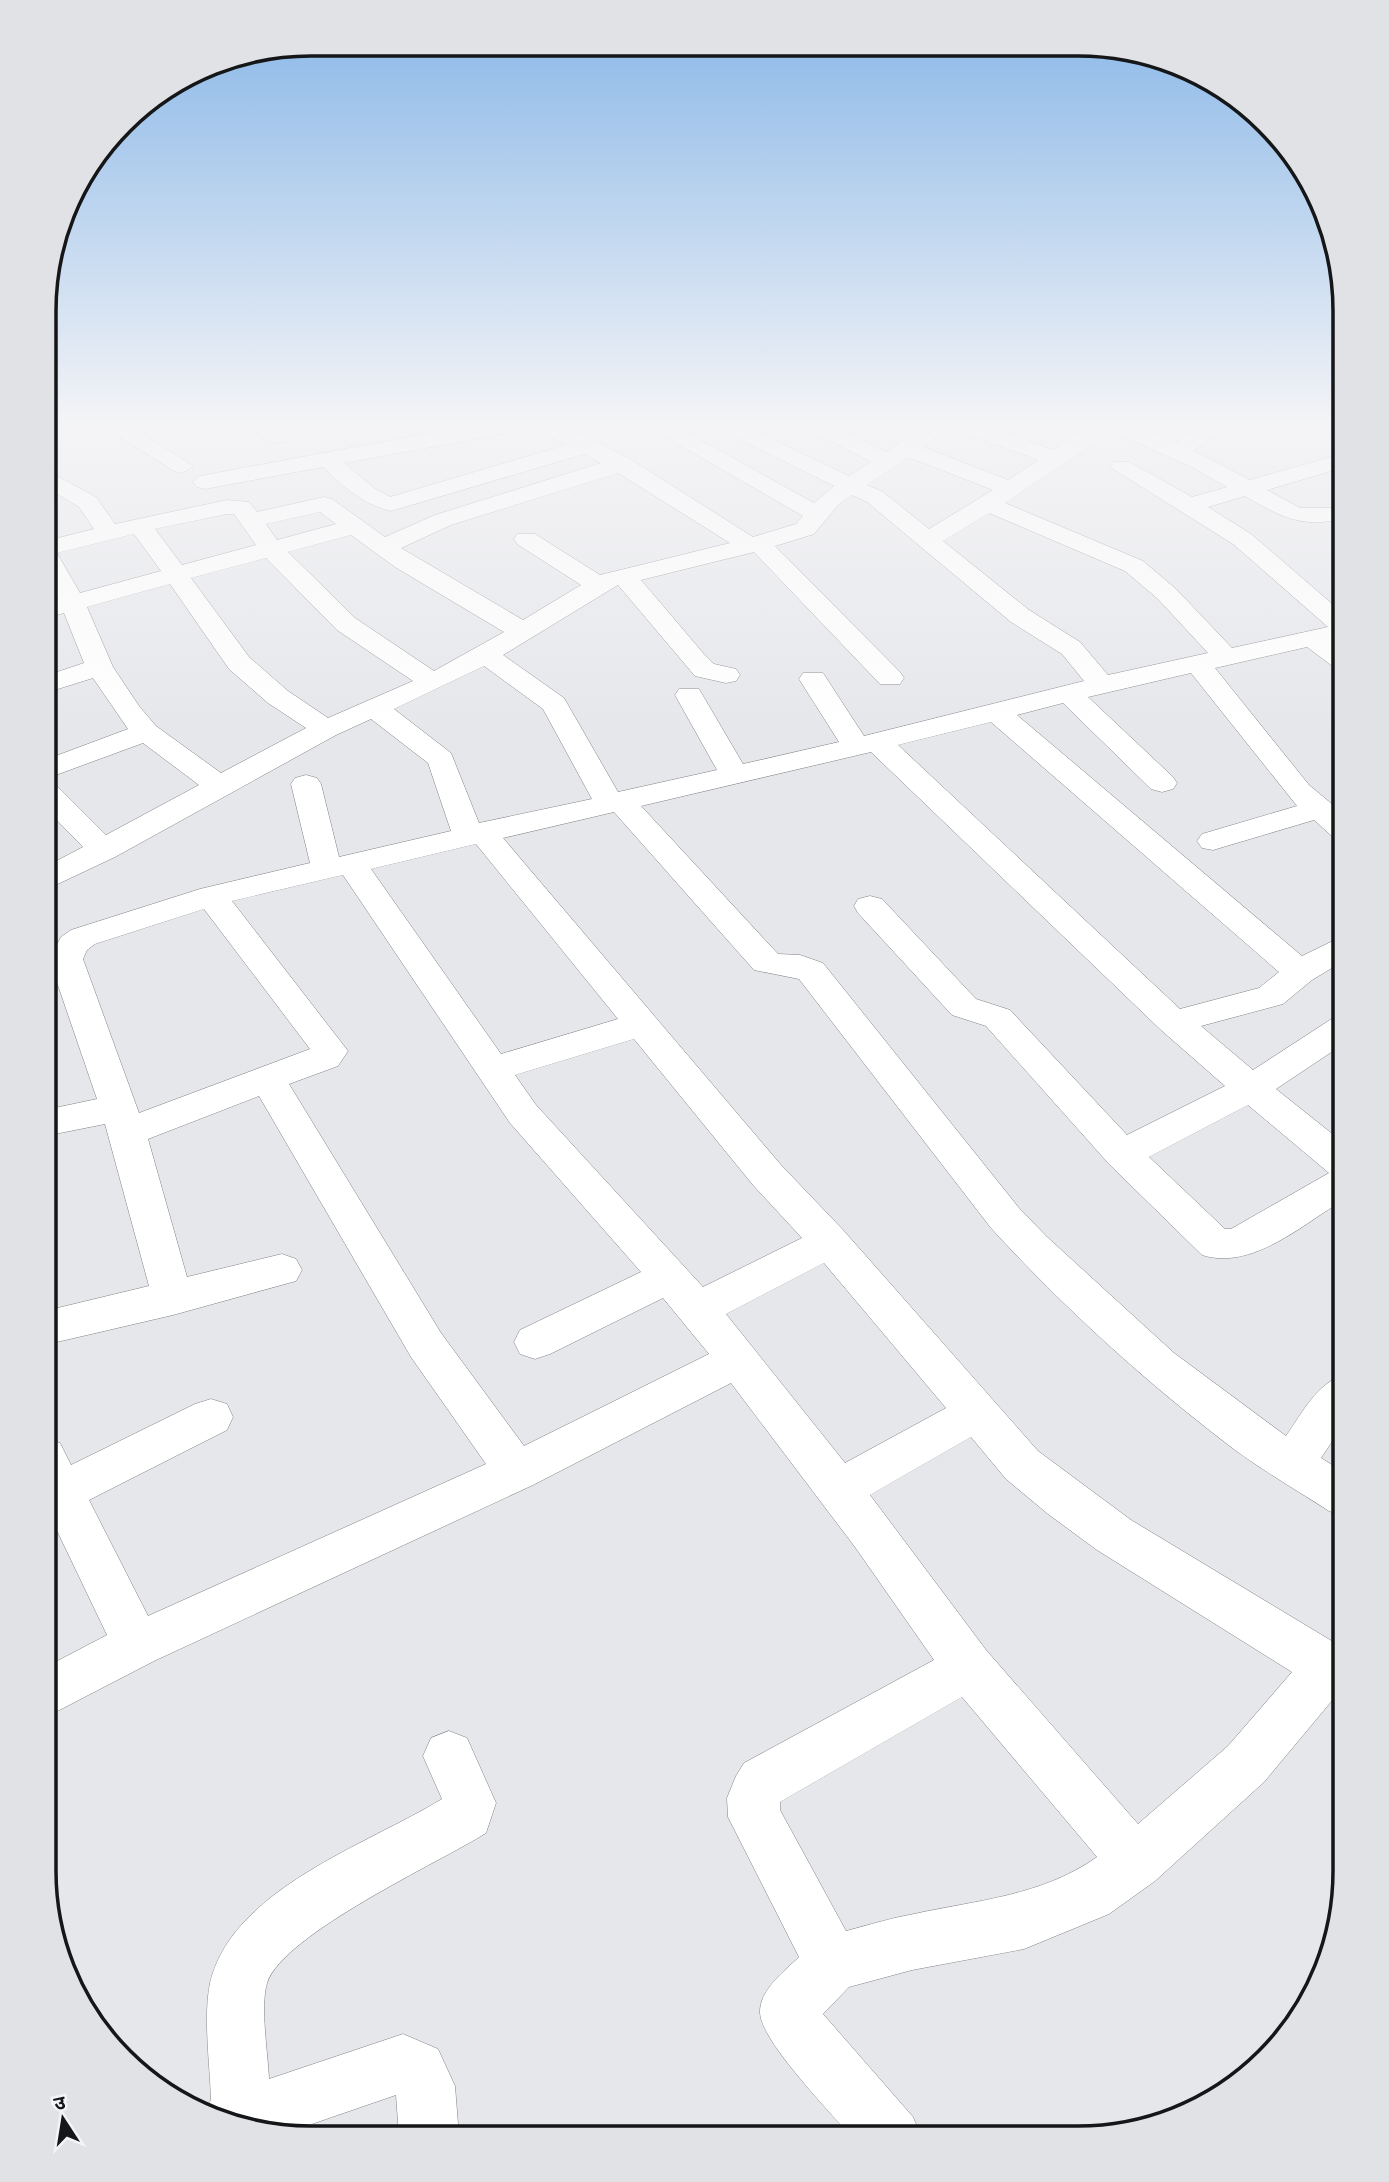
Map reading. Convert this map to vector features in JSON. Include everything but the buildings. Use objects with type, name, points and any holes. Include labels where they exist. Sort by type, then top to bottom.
[{"type":"street","points":[[105,527],[108,532]]},
{"type":"street","points":[[56,545],[132,527]]},
{"type":"street","points":[[141,527],[247,672],[326,729]]},
{"type":"street","points":[[257,527],[272,550],[346,624],[433,682]]},
{"type":"street","points":[[221,787],[146,732],[59,606],[352,527]]},
{"type":"street","points":[[356,527],[383,547],[522,631]]},
{"type":"street","points":[[383,547],[428,527]]},
{"type":"street","points":[[726,527],[755,545],[890,678]]},
{"type":"street","points":[[56,874],[326,729],[433,682],[485,655],[597,584],[755,545],[807,527]]},
{"type":"street","points":[[910,527],[1020,616],[1071,649],[1102,685]]},
{"type":"street","points":[[926,541],[950,527]]},
{"type":"street","points":[[1042,527],[1134,566],[1167,594],[1227,657]]},
{"type":"street","points":[[1224,527],[1264,556],[1333,618]]},
{"type":"street","points":[[526,539],[597,584]]},
{"type":"street","points":[[624,576],[693,659],[705,670],[726,676]]},
{"type":"street","points":[[173,1299],[123,1120],[66,959],[68,950],[83,937],[211,897],[866,745],[1102,685],[1333,633]]},
{"type":"street","points":[[1312,639],[1333,654]]},
{"type":"street","points":[[485,655],[554,704],[615,802],[768,964],[801,964],[811,971],[1005,1218],[1032,1247],[1159,1366],[1292,1464],[1333,1490]]},
{"type":"street","points":[[1198,664],[1275,764],[1333,821]]},
{"type":"street","points":[[56,682],[99,667]]},
{"type":"street","points":[[813,679],[866,745],[1173,1022],[1333,1155]]},
{"type":"street","points":[[1069,694],[1162,783]]},
{"type":"street","points":[[689,695],[735,775]]},
{"type":"street","points":[[374,708],[441,759],[475,834],[642,1024],[767,1175],[830,1242],[1022,1465],[1064,1500],[1205,1593],[1333,1670]]},
{"type":"street","points":[[997,712],[1300,972]]},
{"type":"street","points":[[56,765],[146,732]]},
{"type":"street","points":[[306,784],[340,867],[523,1114],[671,1276],[888,1553],[968,1667],[1136,1862]]},
{"type":"street","points":[[56,802],[104,850]]},
{"type":"street","points":[[1213,841],[1319,809]]},
{"type":"street","points":[[56,1123],[123,1120],[267,1079],[325,1057],[330,1048],[211,897]]},
{"type":"street","points":[[870,906],[964,1007],[998,1018],[1122,1154],[1207,1238],[1225,1245],[1243,1241],[1333,1188]]},
{"type":"street","points":[[1173,1022],[1271,996],[1300,972],[1333,953]]},
{"type":"street","points":[[490,1070],[642,1024]]},
{"type":"street","points":[[1122,1154],[1251,1088],[1333,1034]]},
{"type":"street","points":[[267,1079],[426,1345],[517,1471]]},
{"type":"street","points":[[698,1309],[830,1242]]},
{"type":"street","points":[[56,1325],[173,1299],[282,1270]]},
{"type":"street","points":[[535,1342],[671,1276]]},
{"type":"street","points":[[56,1688],[137,1645],[517,1471],[736,1360]]},
{"type":"street","points":[[1292,1464],[1333,1405]]},
{"type":"street","points":[[838,1490],[976,1413]]},
{"type":"street","points":[[56,1481],[211,1418]]},
{"type":"street","points":[[56,1494],[137,1645]]},
{"type":"street","points":[[833,1963],[755,1817],[752,1803],[754,1792],[763,1782],[968,1667]]},
{"type":"street","points":[[882,2126],[794,2025],[789,2013],[791,2004],[833,1963],[912,1942],[1024,1922],[1090,1895],[1136,1862],[1246,1764],[1333,1676]]},
{"type":"street","points":[[234,2114],[237,2004],[241,1974],[248,1960],[260,1945],[290,1919],[467,1814],[470,1803],[449,1756]]},
{"type":"street","points":[[244,2117],[402,2063],[417,2070],[425,2086],[428,2126]]}]
